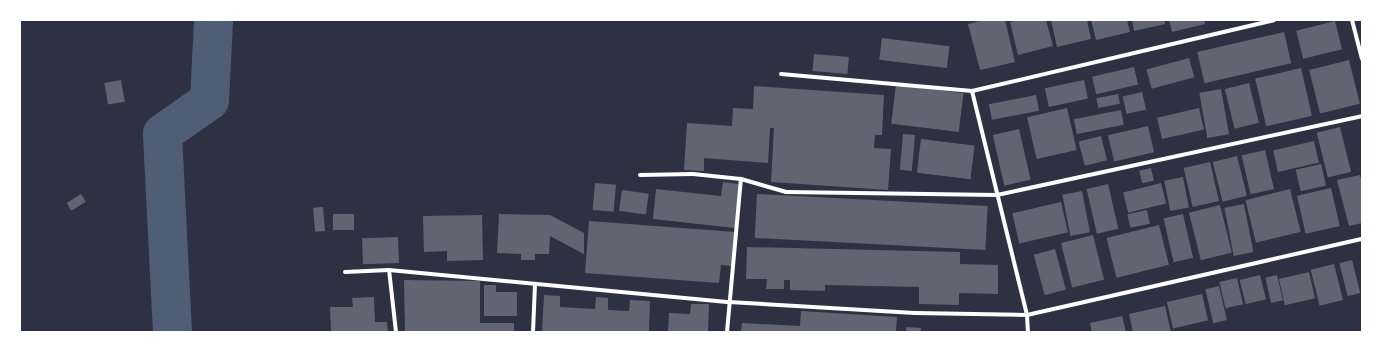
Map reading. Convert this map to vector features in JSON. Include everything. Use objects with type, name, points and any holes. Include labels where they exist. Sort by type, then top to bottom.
[{"type":"street","points":[[781,74],[972,91],[1274,20]]},
{"type":"street","points":[[1352,20],[1362,59]]},
{"type":"street","points":[[972,91],[1027,315],[1028,332]]},
{"type":"street","points":[[640,175],[693,174],[741,179],[786,192],[997,196],[1362,116]]},
{"type":"street","points":[[727,332],[741,179]]},
{"type":"street","points":[[345,272],[389,270],[535,285],[729,302],[915,313],[1027,315],[1362,239]]},
{"type":"street","points":[[389,270],[396,332]]},
{"type":"street","points":[[533,332],[535,285]]},
{"type":"building","points":[[984,20],[1005,20],[1015,62],[980,70],[968,24]]},
{"type":"building","points":[[1020,20],[1046,20],[1053,46],[1018,55],[1010,22]]},
{"type":"building","points":[[1051,20],[1087,20],[1091,39],[1057,47]]},
{"type":"building","points":[[1091,20],[1127,20],[1130,32],[1096,40]]},
{"type":"building","points":[[1132,20],[1164,20],[1165,24],[1134,31]]},
{"type":"building","points":[[1169,20],[1204,20],[1205,24],[1172,32]]},
{"type":"building","points":[[1335,21],[1342,49],[1303,59],[1296,31]]},
{"type":"building","points":[[1284,32],[1291,63],[1204,83],[1197,52]]},
{"type":"building","points":[[882,38],[949,46],[947,68],[879,60]]},
{"type":"building","points":[[814,54],[849,57],[847,74],[813,71]]},
{"type":"building","points":[[1189,58],[1194,77],[1152,89],[1146,69]]},
{"type":"building","points":[[1349,60],[1360,104],[1320,114],[1309,70]]},
{"type":"building","points":[[1134,67],[1138,85],[1096,94],[1092,77]]},
{"type":"building","points":[[1301,68],[1312,116],[1266,126],[1255,79]]},
{"type":"building","points":[[121,80],[125,102],[108,105],[104,83]]},
{"type":"building","points":[[1084,80],[1088,99],[1049,107],[1045,88]]},
{"type":"building","points":[[1249,83],[1259,123],[1235,129],[1225,89]]},
{"type":"building","points":[[896,85],[963,93],[959,132],[891,124]]},
{"type":"building","points":[[754,86],[884,95],[882,135],[875,135],[874,148],[891,149],[888,190],[771,182],[774,128],[770,128],[768,163],[704,158],[704,171],[684,170],[687,123],[732,126],[733,108],[753,109]]},
{"type":"building","points":[[1221,89],[1229,134],[1207,138],[1199,93]]},
{"type":"building","points":[[1142,92],[1146,110],[1127,114],[1123,96]]},
{"type":"building","points":[[1118,94],[1120,104],[1098,108],[1096,98]]},
{"type":"building","points":[[1036,95],[1039,111],[992,120],[989,104]]},
{"type":"building","points":[[1067,108],[1077,150],[1037,159],[1027,117]]},
{"type":"building","points":[[1199,108],[1204,129],[1162,139],[1157,118]]},
{"type":"building","points":[[1121,110],[1124,125],[1077,134],[1074,119]]},
{"type":"building","points":[[1148,126],[1154,152],[1114,162],[1108,135]]},
{"type":"building","points":[[1340,127],[1351,172],[1328,177],[1317,133]]},
{"type":"building","points":[[1019,129],[1031,180],[1004,186],[993,135]]},
{"type":"building","points":[[903,134],[915,135],[912,171],[900,170]]},
{"type":"building","points":[[1101,136],[1107,160],[1085,166],[1079,142]]},
{"type":"building","points":[[921,139],[975,146],[970,179],[917,173]]},
{"type":"building","points":[[1314,141],[1319,162],[1278,172],[1273,150]]},
{"type":"building","points":[[1265,150],[1274,189],[1251,194],[1242,155]]},
{"type":"building","points":[[1237,156],[1247,196],[1223,202],[1213,162]]},
{"type":"building","points":[[1210,162],[1219,201],[1193,207],[1184,168]]},
{"type":"building","points":[[1321,164],[1326,185],[1301,191],[1296,170]]},
{"type":"building","points":[[1151,168],[1154,181],[1142,183],[1139,171]]},
{"type":"building","points":[[1360,175],[1362,183],[1362,223],[1349,226],[1337,180]]},
{"type":"building","points":[[1183,177],[1189,207],[1170,211],[1164,181]]},
{"type":"building","points":[[723,182],[739,184],[735,228],[653,219],[656,189],[721,196]]},
{"type":"building","points":[[595,183],[616,185],[614,212],[593,210]]},
{"type":"building","points":[[1161,183],[1166,203],[1128,213],[1123,192]]},
{"type":"building","points":[[1108,184],[1118,229],[1097,234],[1087,189]]},
{"type":"building","points":[[1331,188],[1340,226],[1306,234],[1297,196]]},
{"type":"building","points":[[1290,189],[1301,232],[1256,243],[1245,200]]},
{"type":"building","points":[[622,190],[649,194],[646,215],[619,211]]},
{"type":"building","points":[[1082,191],[1090,232],[1070,236],[1062,195]]},
{"type":"building","points":[[81,194],[86,202],[71,211],[67,203]]},
{"type":"building","points":[[757,194],[988,206],[985,250],[755,238]]},
{"type":"building","points":[[1061,202],[1068,232],[1019,243],[1012,213]]},
{"type":"building","points":[[1244,204],[1253,252],[1234,256],[1224,208]]},
{"type":"building","points":[[1220,205],[1232,253],[1201,260],[1189,213]]},
{"type":"building","points":[[323,207],[325,231],[315,232],[313,208]]},
{"type":"building","points":[[1147,210],[1150,224],[1130,228],[1127,214]]},
{"type":"building","points":[[333,214],[354,214],[354,230],[333,230]]},
{"type":"building","points":[[499,214],[550,215],[584,233],[584,254],[550,236],[549,254],[535,254],[535,260],[521,260],[521,254],[497,253]]},
{"type":"building","points":[[1183,214],[1193,258],[1174,262],[1164,218]]},
{"type":"building","points":[[482,215],[483,260],[447,261],[447,251],[424,252],[423,216]]},
{"type":"building","points":[[589,221],[735,232],[732,266],[721,265],[719,283],[585,273]]},
{"type":"building","points":[[1159,225],[1169,265],[1117,278],[1107,238]]},
{"type":"building","points":[[1093,235],[1104,280],[1072,288],[1061,243]]},
{"type":"building","points":[[398,237],[399,263],[363,264],[362,238]]},
{"type":"building","points":[[747,247],[960,252],[960,264],[998,265],[998,294],[959,293],[959,305],[919,304],[919,287],[825,285],[825,291],[790,290],[790,280],[784,280],[784,289],[766,289],[767,279],[746,279]]},
{"type":"building","points":[[1055,249],[1066,290],[1045,295],[1034,255]]},
{"type":"building","points":[[1352,260],[1360,293],[1348,296],[1339,263]]},
{"type":"building","points":[[1334,264],[1343,300],[1320,306],[1311,270]]},
{"type":"building","points":[[1309,272],[1315,298],[1285,305],[1279,279]]},
{"type":"building","points":[[1260,275],[1266,299],[1246,304],[1240,280]]},
{"type":"building","points":[[1277,275],[1283,300],[1271,303],[1265,278]]},
{"type":"building","points":[[1237,278],[1243,304],[1226,308],[1219,282]]},
{"type":"building","points":[[404,280],[480,281],[480,323],[514,323],[514,332],[405,332]]},
{"type":"building","points":[[484,285],[496,285],[496,292],[517,292],[517,316],[484,316]]},
{"type":"building","points":[[1219,286],[1227,320],[1213,323],[1205,289]]},
{"type":"building","points":[[1202,294],[1208,320],[1173,328],[1167,302]]},
{"type":"building","points":[[544,295],[560,296],[560,307],[595,309],[596,297],[608,298],[608,310],[629,311],[630,300],[650,301],[649,332],[542,332]]},
{"type":"building","points":[[374,297],[375,322],[387,322],[388,332],[331,332],[330,307],[353,307],[352,298]]},
{"type":"building","points":[[691,304],[709,304],[708,332],[668,332],[669,313],[690,314]]},
{"type":"building","points":[[1165,306],[1171,332],[1133,332],[1129,314]]},
{"type":"building","points":[[801,311],[897,317],[896,332],[741,332],[742,323],[800,326]]},
{"type":"building","points":[[1122,316],[1126,332],[1092,332],[1090,323]]},
{"type":"building","points":[[906,327],[921,328],[920,332],[906,332]]},
{"type":"waterway","points":[[172,332],[162,133],[209,100],[213,20]]}]
